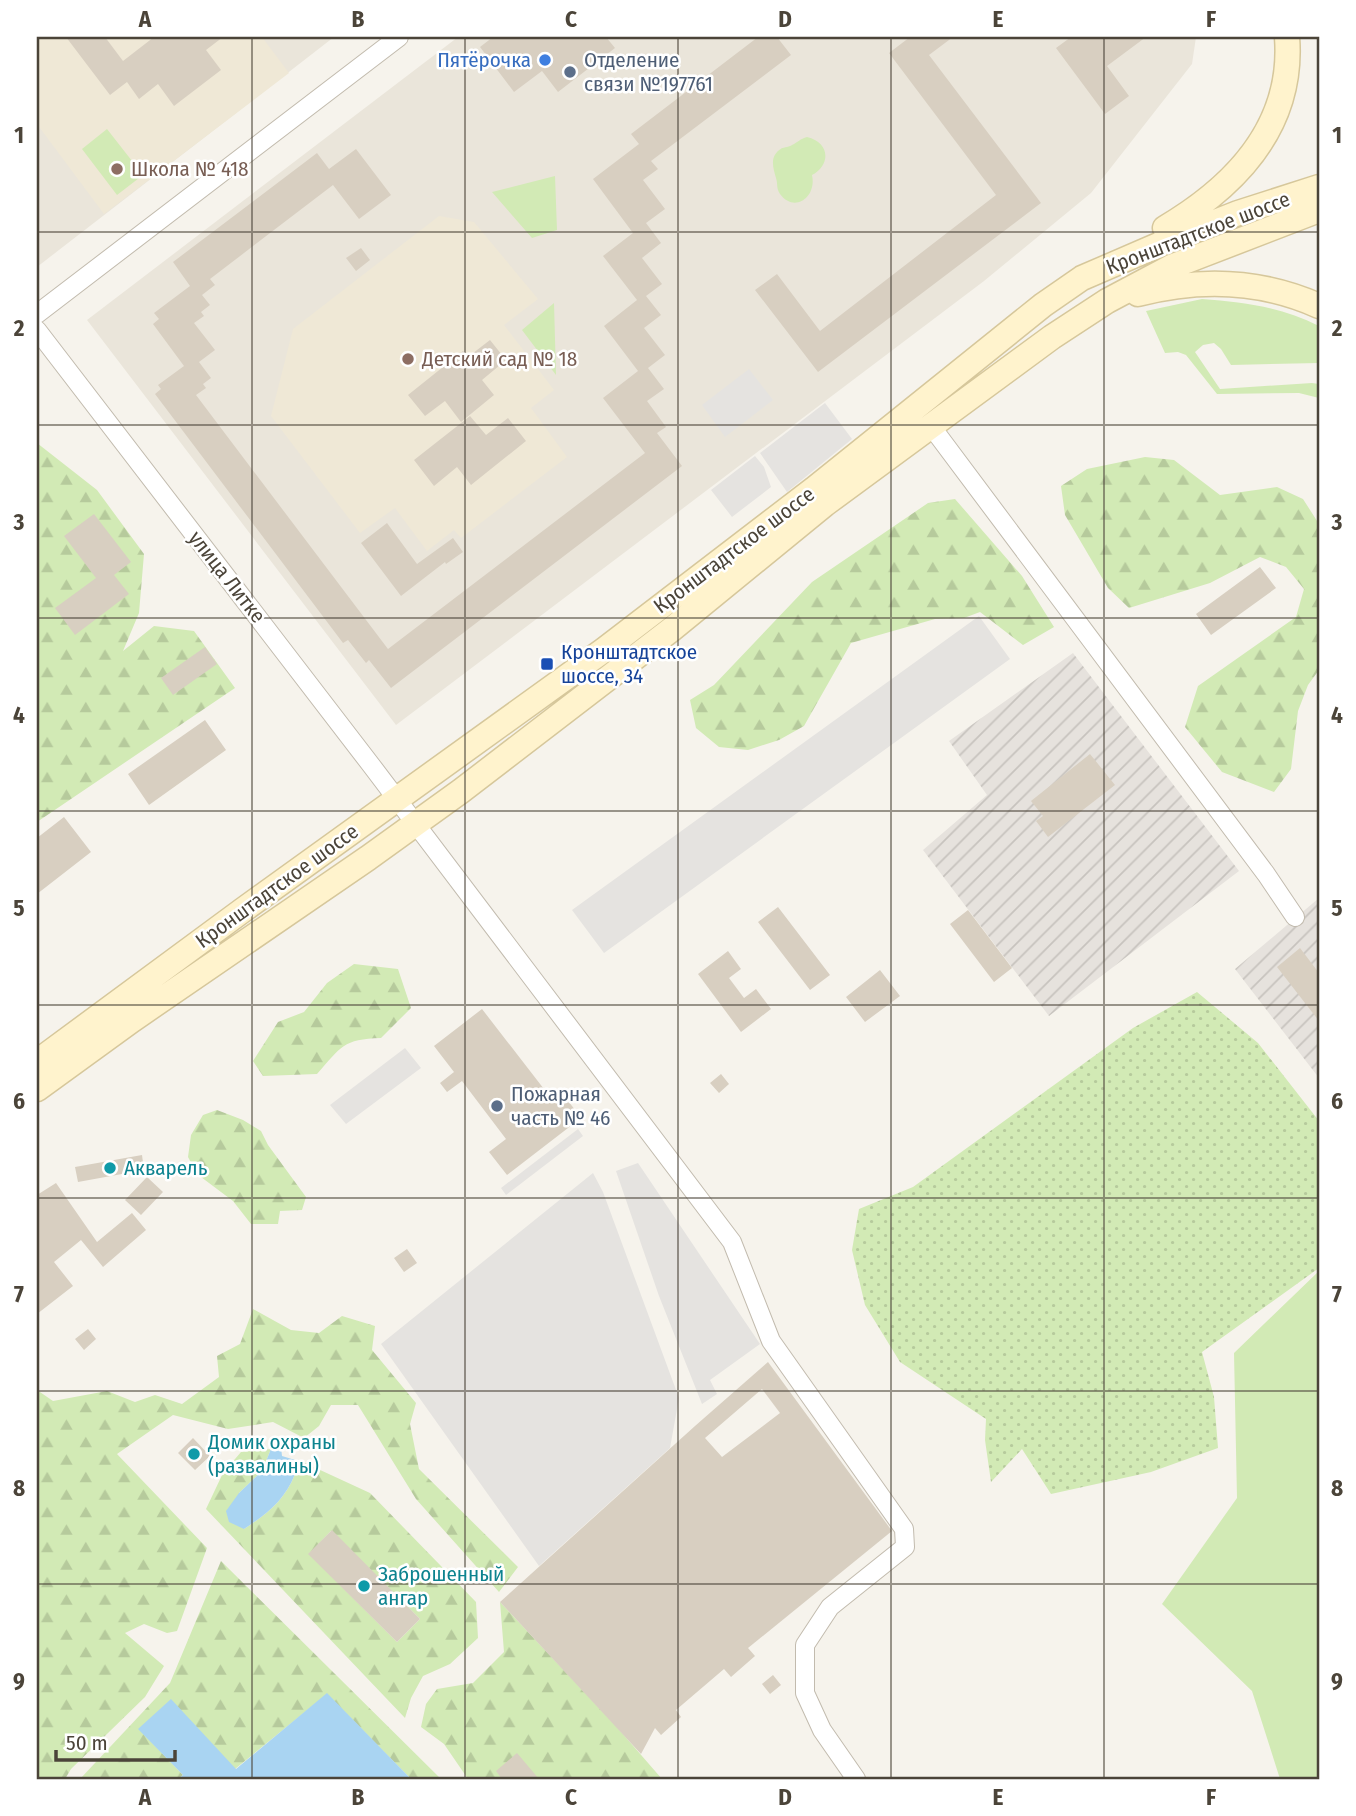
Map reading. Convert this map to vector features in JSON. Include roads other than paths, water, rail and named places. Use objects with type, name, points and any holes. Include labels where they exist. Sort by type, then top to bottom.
[{"type":"main road","points":[[1082,278],[1194,211],[1208,201],[1245,164],[1266,133],[1280,98],[1287,64],[1287,37]]},
{"type":"main road","name":"Кронштадтское шоссе","points":[[37,1062],[604,650],[814,489],[1043,305],[1082,278],[1201,227],[1319,187]]},
{"type":"main road","name":"Кронштадтское шоссе","points":[[37,1089],[132,1020],[416,824],[672,629],[893,452],[1052,337],[1107,301],[1171,267],[1319,210]]},
{"type":"main road","points":[[1107,301],[1170,286],[1216,283],[1266,287],[1319,306]]},
{"type":"street","points":[[37,314],[399,37]]},
{"type":"street","name":"улица Литке","points":[[37,330],[732,1242],[771,1341],[904,1529],[905,1547],[830,1607],[805,1646],[805,1693],[822,1730],[856,1779]]},
{"type":"street","points":[[932,426],[1266,874],[1295,917]]},
{"type":"water","points":[[281,1447],[282,1456],[305,1463],[302,1472],[295,1474],[281,1499],[268,1512],[244,1529],[229,1522],[226,1511],[239,1493],[262,1471],[271,1449]]},
{"type":"water","points":[[327,1693],[411,1779],[178,1779],[183,1775],[138,1729],[171,1699],[236,1769]]},
{"type":"place","name":"Пятёрочка","points":[[545,60]]},
{"type":"place","name":"Отделение связи №197761","points":[[570,72]]},
{"type":"place","name":"Школа № 418","points":[[117,169]]},
{"type":"place","name":"Детский сад № 18","points":[[408,359]]},
{"type":"place","name":"Кронштадтское шоссе, 34","points":[[547,664]]},
{"type":"place","name":"Пожарная часть № 46","points":[[497,1106]]},
{"type":"place","name":"Акварель","points":[[110,1168]]},
{"type":"place","name":"Домик охраны (развалины)","points":[[194,1454]]},
{"type":"place","name":"Заброшенный ангар","points":[[364,1586]]}]
